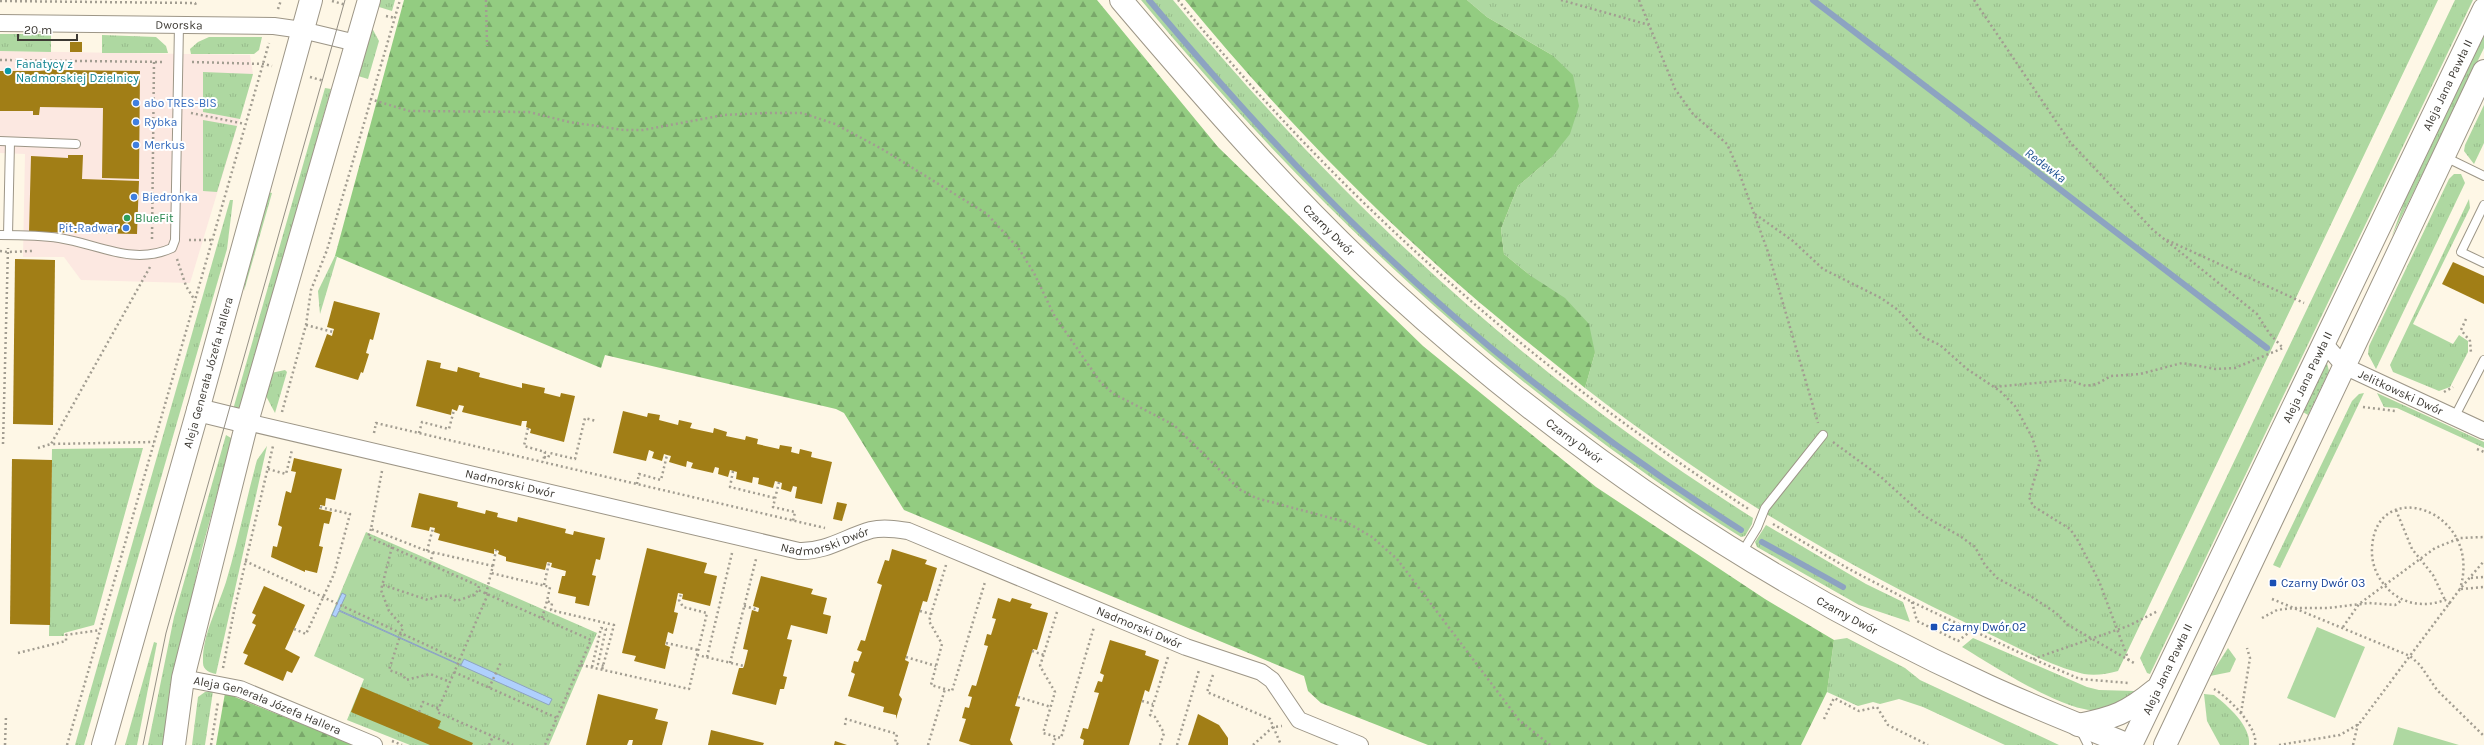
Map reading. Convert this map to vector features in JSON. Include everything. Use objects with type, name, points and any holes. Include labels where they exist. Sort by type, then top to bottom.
[{"type":"main road","name":"Aleja Generała Józefa Hallera","points":[[102,745],[198,410],[311,0]]},
{"type":"main road","name":"Aleja Generała Józefa Hallera","points":[[174,745],[183,678],[247,422],[369,0]]},
{"type":"main road","name":"Czarny Dwór","points":[[1121,0],[1226,123],[1323,225],[1388,288],[1478,366],[1614,471],[1740,555],[1832,608],[1911,649],[1988,686],[2130,745]]},
{"type":"main road","name":"Aleja Jana Pawła II","points":[[2130,745],[2484,9]]},
{"type":"main road","points":[[2165,745],[2484,71]]},
{"type":"main road","points":[[198,410],[247,422]]},
{"type":"main road","points":[[2078,724],[2109,719],[2133,708],[2159,686]]},
{"type":"street","name":"Dworska","points":[[0,23],[274,26],[302,30],[356,42]]},
{"type":"street","name":"Jelitkowski Dwór","points":[[2324,343],[2344,366],[2484,431]]},
{"type":"street","name":"Nadmorski Dwór","points":[[247,422],[278,428],[799,551],[810,552],[871,530],[894,529],[908,531],[1186,647],[1261,672],[1272,680],[1299,720]]},
{"type":"street","name":"Aleja Generała Józefa Hallera","points":[[183,678],[240,689],[374,745]]},
{"type":"street","points":[[1299,720],[1360,745]]},
{"type":"lane","points":[[10,142],[4,235],[59,238],[114,253],[158,254],[174,244],[179,25]]},
{"type":"lane","points":[[0,141],[76,144]]},
{"type":"lane","points":[[2443,156],[2484,176]]},
{"type":"lane","points":[[2484,205],[2461,252],[2484,263]]},
{"type":"lane","points":[[2454,418],[2484,360]]},
{"type":"lane","points":[[1740,555],[1765,508],[1823,435]]},
{"type":"lane","points":[[2078,724],[2088,745]]},
{"type":"path","points":[[277,13],[281,0]]},
{"type":"path","points":[[289,415],[282,413],[306,324],[311,290],[327,250],[400,0]]},
{"type":"path","points":[[486,0],[487,46]]},
{"type":"path","points":[[1178,0],[1324,165],[1459,292],[1610,414],[1681,465],[1761,517],[1849,568],[1912,602],[2033,660],[2080,679],[2125,683]]},
{"type":"path","points":[[1561,0],[1649,25]]},
{"type":"path","points":[[1639,0],[1675,89],[1684,103],[1727,144],[1768,252],[1808,381],[1816,417],[1823,435],[1881,478],[1924,516],[1960,536],[1975,547],[1985,564],[1997,578],[2032,597],[2056,613],[2068,625],[2134,664]]},
{"type":"path","points":[[1974,0],[2070,142],[2163,238],[2258,314],[2269,333],[2283,348],[2236,368],[2216,369],[2182,363],[2140,374],[2111,376],[2097,384],[2086,386],[2068,380],[1993,387]]},
{"type":"path","points":[[0,60],[264,64],[343,87]]},
{"type":"path","points":[[154,62],[152,239],[174,244],[211,240]]},
{"type":"path","points":[[67,745],[211,240],[264,64]]},
{"type":"path","points":[[370,99],[409,111],[530,112],[569,122],[624,130],[643,130],[724,115],[802,113],[835,124],[882,149],[987,214],[1019,249],[1034,273],[1054,315],[1101,383],[1114,394],[1174,425],[1239,489],[1256,498],[1346,522],[1372,537],[1397,559],[1519,720],[1550,745]]},
{"type":"path","points":[[178,111],[245,124]]},
{"type":"path","points":[[1754,214],[1793,241],[1823,269],[1881,298],[1898,310],[1923,336],[1940,345],[1967,370],[1993,387],[2015,406],[2032,437],[2040,461],[2029,497],[2033,506],[2070,529],[2078,538],[2099,581],[2116,630],[2129,661]]},
{"type":"path","points":[[2163,238],[2304,303]]},
{"type":"path","points":[[174,244],[186,286],[194,299]]},
{"type":"path","points":[[51,444],[158,254]]},
{"type":"path","points":[[3,444],[7,259]]},
{"type":"path","points":[[2466,319],[2461,330],[2470,341],[2471,353],[2468,359]]},
{"type":"path","points":[[306,324],[334,332]]},
{"type":"path","points":[[2438,392],[2452,388],[2455,383]]},
{"type":"path","points":[[2364,408],[2396,411]]},
{"type":"path","points":[[419,433],[422,422],[449,429],[454,410]]},
{"type":"path","points":[[544,457],[548,458],[550,453],[575,459],[585,418],[596,421]]},
{"type":"path","points":[[367,434],[373,435],[376,423],[832,530]]},
{"type":"path","points":[[225,654],[245,561],[278,428]]},
{"type":"path","points":[[528,428],[524,446],[545,452],[543,462]]},
{"type":"path","points":[[38,448],[51,444],[154,442]]},
{"type":"path","points":[[268,469],[286,474],[294,443]]},
{"type":"path","points":[[2470,446],[2484,452]]},
{"type":"path","points":[[637,484],[639,474],[660,480],[667,455]]},
{"type":"path","points":[[382,471],[371,529],[368,537],[479,586],[478,590]]},
{"type":"path","points":[[733,471],[730,486],[775,498]]},
{"type":"path","points":[[779,482],[773,507],[795,512],[793,521]]},
{"type":"path","points":[[294,629],[306,634],[334,574],[350,514],[320,507]]},
{"type":"path","points":[[2445,600],[2436,604],[2419,605],[2402,600],[2385,585],[2375,570],[2372,545],[2378,529],[2396,510],[2415,507],[2433,511],[2454,527],[2460,538],[2466,558],[2464,579],[2460,589]]},
{"type":"path","points":[[2396,510],[2412,550],[2420,558],[2439,584],[2445,600],[2450,604]]},
{"type":"path","points":[[427,551],[433,528]]},
{"type":"path","points":[[371,529],[427,551],[493,566]]},
{"type":"path","points":[[2343,627],[2360,604],[2420,558],[2460,538],[2484,537]]},
{"type":"path","points":[[392,547],[388,558],[387,572],[383,580],[381,590],[390,611],[403,626],[390,670],[403,675],[406,680],[430,674],[450,682]]},
{"type":"path","points":[[496,550],[487,594],[436,712],[512,745]]},
{"type":"path","points":[[430,564],[433,552]]},
{"type":"path","points":[[707,657],[732,558]]},
{"type":"path","points":[[948,560],[929,621],[942,644],[931,685],[952,691],[986,576]]},
{"type":"path","points":[[245,561],[459,660]]},
{"type":"path","points":[[2279,745],[2340,735],[2358,724],[2460,589],[2484,562]]},
{"type":"path","points":[[544,585],[549,563]]},
{"type":"path","points":[[730,663],[754,563]]},
{"type":"path","points":[[491,573],[550,587],[542,618]]},
{"type":"path","points":[[2470,578],[2484,577]]},
{"type":"path","points":[[383,585],[428,600],[438,594],[450,597],[456,601],[474,594],[478,590]]},
{"type":"path","points":[[2460,589],[2484,587]]},
{"type":"path","points":[[478,590],[591,640],[545,745]]},
{"type":"path","points":[[581,665],[689,690],[707,613],[683,607],[679,600],[681,594]]},
{"type":"path","points":[[2272,599],[2343,627],[2410,656],[2420,665],[2437,690],[2484,736]]},
{"type":"path","points":[[2262,618],[2277,610],[2293,608],[2328,608],[2360,604],[2395,605],[2402,600]]},
{"type":"path","points":[[547,601],[552,602],[551,610],[614,625],[602,670]]},
{"type":"path","points":[[1912,602],[1917,621],[1958,641],[1971,631]]},
{"type":"path","points":[[744,606],[759,610]]},
{"type":"path","points":[[920,611],[931,614]]},
{"type":"path","points":[[2033,660],[2089,638],[2116,630],[2158,611]]},
{"type":"path","points":[[1053,622],[1040,666],[1055,692],[1043,733],[1061,738],[1096,621]]},
{"type":"path","points":[[592,667],[601,628],[606,629],[598,664],[604,666]]},
{"type":"path","points":[[18,653],[66,641],[66,635],[100,630]]},
{"type":"path","points":[[666,643],[698,650]]},
{"type":"path","points":[[2240,713],[2250,658],[2247,648]]},
{"type":"path","points":[[1032,651],[1044,655]]},
{"type":"path","points":[[697,655],[744,666]]},
{"type":"path","points":[[906,657],[936,666]]},
{"type":"path","points":[[489,688],[501,662]]},
{"type":"path","points":[[1177,745],[1201,664]]},
{"type":"path","points":[[1160,745],[1164,733],[1155,717],[1150,715],[1164,668]]},
{"type":"path","points":[[454,672],[557,718]]},
{"type":"path","points":[[2191,688],[2214,689],[2240,713],[2254,731],[2255,745]]},
{"type":"path","points":[[928,745],[945,689]]},
{"type":"path","points":[[1018,697],[1051,707]]},
{"type":"path","points":[[1824,719],[1834,698],[1859,711],[1877,707],[1888,725],[1928,745]]},
{"type":"path","points":[[211,745],[218,700]]},
{"type":"path","points":[[1142,701],[1153,704]]},
{"type":"path","points":[[420,712],[424,702],[438,708]]},
{"type":"path","points":[[5,745],[6,716]]},
{"type":"path","points":[[845,724],[846,719],[898,734],[895,743],[901,745]]},
{"type":"path","points":[[1253,745],[1273,727],[1288,726],[1299,720]]},
{"type":"path","points":[[2353,745],[2358,724]]},
{"type":"path","points":[[489,745],[493,736]]},
{"type":"path","points":[[1053,745],[1056,736]]},
{"type":"shaded area","points":[[0,51],[250,55],[253,74],[190,283],[81,280],[64,257],[23,257],[25,154],[0,153]]},
{"type":"green space","points":[[381,0],[395,0],[392,11],[379,7]]},
{"type":"green space","points":[[404,0],[1097,0],[1218,147],[1423,346],[1596,487],[1765,599],[1834,640],[1827,692],[1801,745],[1428,745],[1321,703],[1308,691],[1304,676],[904,510],[844,413],[836,409],[605,355],[601,368],[335,256]]},
{"type":"green space","points":[[1141,0],[1173,0],[1237,75],[1371,216],[1442,282],[1516,346],[1592,406],[1671,464],[1753,518],[1752,524],[1745,536],[1741,537],[1656,481],[1575,422],[1496,359],[1420,293],[1346,224],[1275,152],[1207,77]]},
{"type":"green space","points":[[1185,0],[1467,0],[1487,17],[1552,55],[1573,75],[1579,106],[1570,134],[1551,158],[1518,186],[1501,229],[1504,254],[1531,276],[1565,298],[1589,324],[1595,353],[1585,388],[1479,302],[1390,221],[1318,150],[1250,76]]},
{"type":"green space","points":[[1467,0],[2438,0],[2118,671],[2092,675],[2071,671],[2034,656],[1880,580],[1778,521],[1729,490],[1632,423],[1585,388],[1595,353],[1531,276],[1504,254],[1501,229],[1518,186],[1551,158],[1552,55],[1487,17]]},
{"type":"green space","points":[[2455,0],[2473,0],[2150,674],[2147,673],[2140,658]]},
{"type":"green space","points":[[372,28],[379,41],[368,79],[358,76]]},
{"type":"green space","points":[[0,34],[51,34],[51,52],[0,51]]},
{"type":"green space","points":[[102,35],[156,37],[166,46],[168,53],[102,53]]},
{"type":"green space","points":[[2484,35],[2484,48],[2392,236],[2409,188],[2411,188]]},
{"type":"green space","points":[[209,37],[262,37],[259,50],[254,54],[191,54],[190,49],[198,42]]},
{"type":"green space","points":[[203,72],[253,74],[240,119],[203,112]]},
{"type":"green space","points":[[325,88],[331,89],[240,411],[232,413]]},
{"type":"green space","points":[[2484,105],[2484,143],[2474,164],[2464,151],[2465,145]]},
{"type":"green space","points":[[203,120],[237,126],[217,192],[203,191]]},
{"type":"green space","points":[[2454,174],[2461,174],[2465,183],[2376,369],[2368,354],[2369,346],[2449,179]]},
{"type":"green space","points":[[267,192],[272,193],[244,291],[246,269]]},
{"type":"green space","points":[[2469,199],[2470,208],[2413,324],[2453,344],[2459,335],[2468,341],[2468,352],[2450,387],[2439,391],[2393,372],[2390,365]]},
{"type":"green space","points":[[230,200],[233,200],[227,249],[84,745],[75,745]]},
{"type":"green space","points":[[335,256],[337,257],[320,314],[318,291]]},
{"type":"green space","points":[[2327,363],[2329,371],[2308,415],[2303,412]]},
{"type":"green space","points":[[285,370],[287,372],[275,413],[266,396],[271,373]]},
{"type":"green space","points":[[2364,393],[2280,568],[2273,565],[2352,401],[2359,394]]},
{"type":"green space","points":[[2377,393],[2484,442],[2484,448],[2397,408],[2384,407]]},
{"type":"green space","points":[[226,435],[231,438],[231,443],[202,549],[190,606],[169,745],[148,745],[174,617]]},
{"type":"green space","points":[[267,446],[216,674],[214,674],[207,671],[203,665],[203,653],[207,632],[226,582],[257,460]]},
{"type":"green space","points":[[143,448],[94,625],[64,633],[64,636],[49,636],[52,449]]},
{"type":"green space","points":[[1766,525],[1866,584],[1903,602],[1910,622],[1859,605],[1757,547],[1755,542]]},
{"type":"green space","points":[[366,532],[597,633],[549,745],[410,745],[347,720],[364,679],[314,656]]},
{"type":"green space","points":[[2317,627],[2365,647],[2335,718],[2287,698]]},
{"type":"green space","points":[[1847,638],[1905,668],[1920,680],[2059,745],[2005,745],[1923,707],[1899,699],[1880,704],[1873,702],[1858,706],[1827,692],[1834,640]]},
{"type":"green space","points":[[1973,638],[2087,687],[2099,690],[2135,691],[2122,700],[2101,709],[2088,710],[2071,706],[2030,687],[1962,647]]},
{"type":"green space","points":[[154,642],[157,643],[137,745],[125,745]]},
{"type":"green space","points":[[2228,648],[2236,659],[2230,672],[2210,676]]},
{"type":"green space","points":[[213,691],[205,745],[192,745],[198,697],[205,692]]},
{"type":"green space","points":[[225,693],[354,745],[216,745]]},
{"type":"green space","points":[[2204,694],[2214,695],[2238,717],[2249,738],[2249,745],[2220,745],[2207,721]]},
{"type":"green space","points":[[2398,727],[2459,745],[2393,745]]},
{"type":"water","points":[[342,593],[346,595],[339,610],[461,665],[464,659],[552,699],[549,705],[339,611],[336,617],[332,615]]},
{"type":"building","points":[[70,42],[82,42],[82,52],[70,52]]},
{"type":"building","points":[[49,64],[59,64],[59,70],[140,71],[139,179],[102,178],[103,108],[40,107],[39,115],[33,115],[33,111],[0,111],[0,71],[49,70]]},
{"type":"building","points":[[68,155],[83,155],[82,179],[139,181],[137,234],[29,232],[31,156],[68,158]]},
{"type":"building","points":[[15,259],[55,260],[53,425],[13,424]]},
{"type":"building","points":[[2453,262],[2484,276],[2484,304],[2442,284]]},
{"type":"building","points":[[334,301],[380,313],[373,340],[370,339],[366,353],[369,354],[363,373],[361,372],[358,380],[315,367],[327,334],[332,336],[334,329],[327,327]]},
{"type":"building","points":[[427,360],[441,363],[440,368],[457,372],[458,367],[480,373],[479,377],[522,388],[522,383],[545,388],[544,393],[560,397],[561,393],[575,396],[564,442],[530,433],[531,429],[526,427],[527,421],[522,421],[521,426],[462,412],[464,406],[459,405],[457,411],[452,409],[451,415],[416,406]]},
{"type":"building","points":[[623,411],[647,417],[648,413],[660,415],[659,420],[678,425],[679,420],[692,423],[690,428],[713,433],[714,428],[727,432],[726,436],[745,440],[746,436],[758,439],[757,444],[779,449],[780,445],[792,447],[791,452],[799,454],[800,449],[812,452],[811,457],[832,462],[822,504],[795,498],[797,487],[793,486],[791,492],[781,489],[782,483],[775,481],[773,488],[758,484],[759,478],[753,477],[752,483],[736,479],[737,472],[730,470],[728,477],[718,474],[719,468],[715,467],[713,473],[691,468],[693,463],[687,461],[686,467],[669,462],[671,456],[664,454],[662,461],[652,458],[654,452],[649,450],[646,461],[613,453]]},
{"type":"building","points":[[294,458],[342,469],[335,500],[326,498],[325,506],[320,505],[319,509],[332,512],[329,524],[324,523],[319,546],[323,547],[317,573],[305,570],[305,572],[271,557],[273,546],[277,547],[282,527],[278,525],[286,491],[291,493],[296,472],[291,471]]},
{"type":"building","points":[[12,459],[52,460],[50,625],[10,624]]},
{"type":"building","points":[[419,493],[458,502],[457,507],[485,514],[486,510],[498,513],[497,517],[517,522],[518,517],[566,529],[565,533],[573,535],[574,531],[605,538],[600,560],[596,559],[592,575],[596,576],[589,606],[575,603],[576,597],[558,593],[562,576],[565,576],[566,571],[551,567],[552,563],[547,562],[545,570],[506,561],[506,557],[498,554],[499,551],[494,549],[494,554],[438,540],[440,534],[434,532],[435,528],[430,527],[429,531],[411,527]]},
{"type":"building","points":[[837,502],[847,504],[842,521],[833,519]]},
{"type":"building","points":[[647,548],[707,563],[704,573],[717,576],[710,606],[682,599],[683,594],[678,593],[674,612],[678,613],[673,634],[668,632],[665,645],[670,647],[665,669],[634,661],[636,656],[622,653]]},
{"type":"building","points":[[892,549],[927,560],[925,564],[937,568],[927,602],[923,601],[905,660],[909,662],[899,695],[902,699],[896,719],[896,715],[883,712],[884,707],[848,696],[855,674],[851,672],[854,661],[858,662],[862,652],[857,650],[861,640],[865,641],[882,585],[877,583],[885,560],[889,561]]},
{"type":"building","points":[[761,576],[813,589],[811,594],[827,598],[823,614],[831,616],[827,634],[791,625],[787,639],[792,640],[783,676],[787,677],[784,689],[780,689],[776,705],[732,694],[739,668],[743,668],[744,666],[748,650],[743,649],[752,610],[758,612],[759,610],[759,608],[753,606]]},
{"type":"building","points":[[264,586],[305,605],[285,649],[300,657],[292,673],[287,671],[283,681],[244,664],[248,655],[243,653],[256,625],[252,623],[256,615],[252,613]]},
{"type":"building","points":[[998,598],[1010,602],[1012,598],[1032,604],[1030,608],[1048,613],[1037,650],[1033,649],[1015,706],[1020,707],[1010,740],[1013,745],[971,745],[959,741],[966,719],[962,718],[965,707],[969,708],[972,697],[968,696],[972,685],[976,686],[988,646],[984,645],[987,634],[991,635],[996,619],[992,618]]},
{"type":"building","points":[[1110,640],[1146,651],[1145,655],[1159,660],[1149,692],[1145,690],[1129,745],[1083,745],[1084,740],[1080,738],[1083,728],[1088,729],[1099,693],[1094,692],[1098,681],[1102,682],[1104,675],[1100,673]]},
{"type":"building","points":[[361,687],[441,721],[438,728],[473,743],[472,745],[430,745],[351,712]]},
{"type":"building","points":[[598,694],[658,709],[655,719],[668,722],[662,745],[632,745],[633,740],[629,740],[627,745],[586,745]]},
{"type":"building","points":[[1198,714],[1219,725],[1228,738],[1228,745],[1188,745]]},
{"type":"building","points":[[711,730],[764,743],[763,745],[708,745]]},
{"type":"building","points":[[835,741],[847,745],[834,745]]},
{"type":"waterway","points":[[1149,0],[1201,61],[1309,179],[1409,277],[1500,355],[1594,429],[1642,464],[1741,530]]},
{"type":"waterway","name":"Redewka","points":[[1813,0],[2267,348]]},
{"type":"waterway","points":[[1762,542],[1843,587]]},
{"type":"tram line","points":[[143,745],[166,633],[345,0]]},
{"type":"place","name":"Fanatycy z Nadmorskiej Dzielnicy","points":[[8,71]]},
{"type":"place","name":"abo TRES-BIS","points":[[136,103]]},
{"type":"place","name":"Rybka","points":[[136,122]]},
{"type":"place","name":"Merkus","points":[[136,145]]},
{"type":"place","name":"Biedronka","points":[[134,197]]},
{"type":"place","name":"BlueFit","points":[[127,218]]},
{"type":"place","name":"Pit-Radwar","points":[[126,228]]},
{"type":"place","name":"Czarny Dwór 03","points":[[2273,583]]},
{"type":"place","name":"Czarny Dwór 02","points":[[1934,627]]}]
